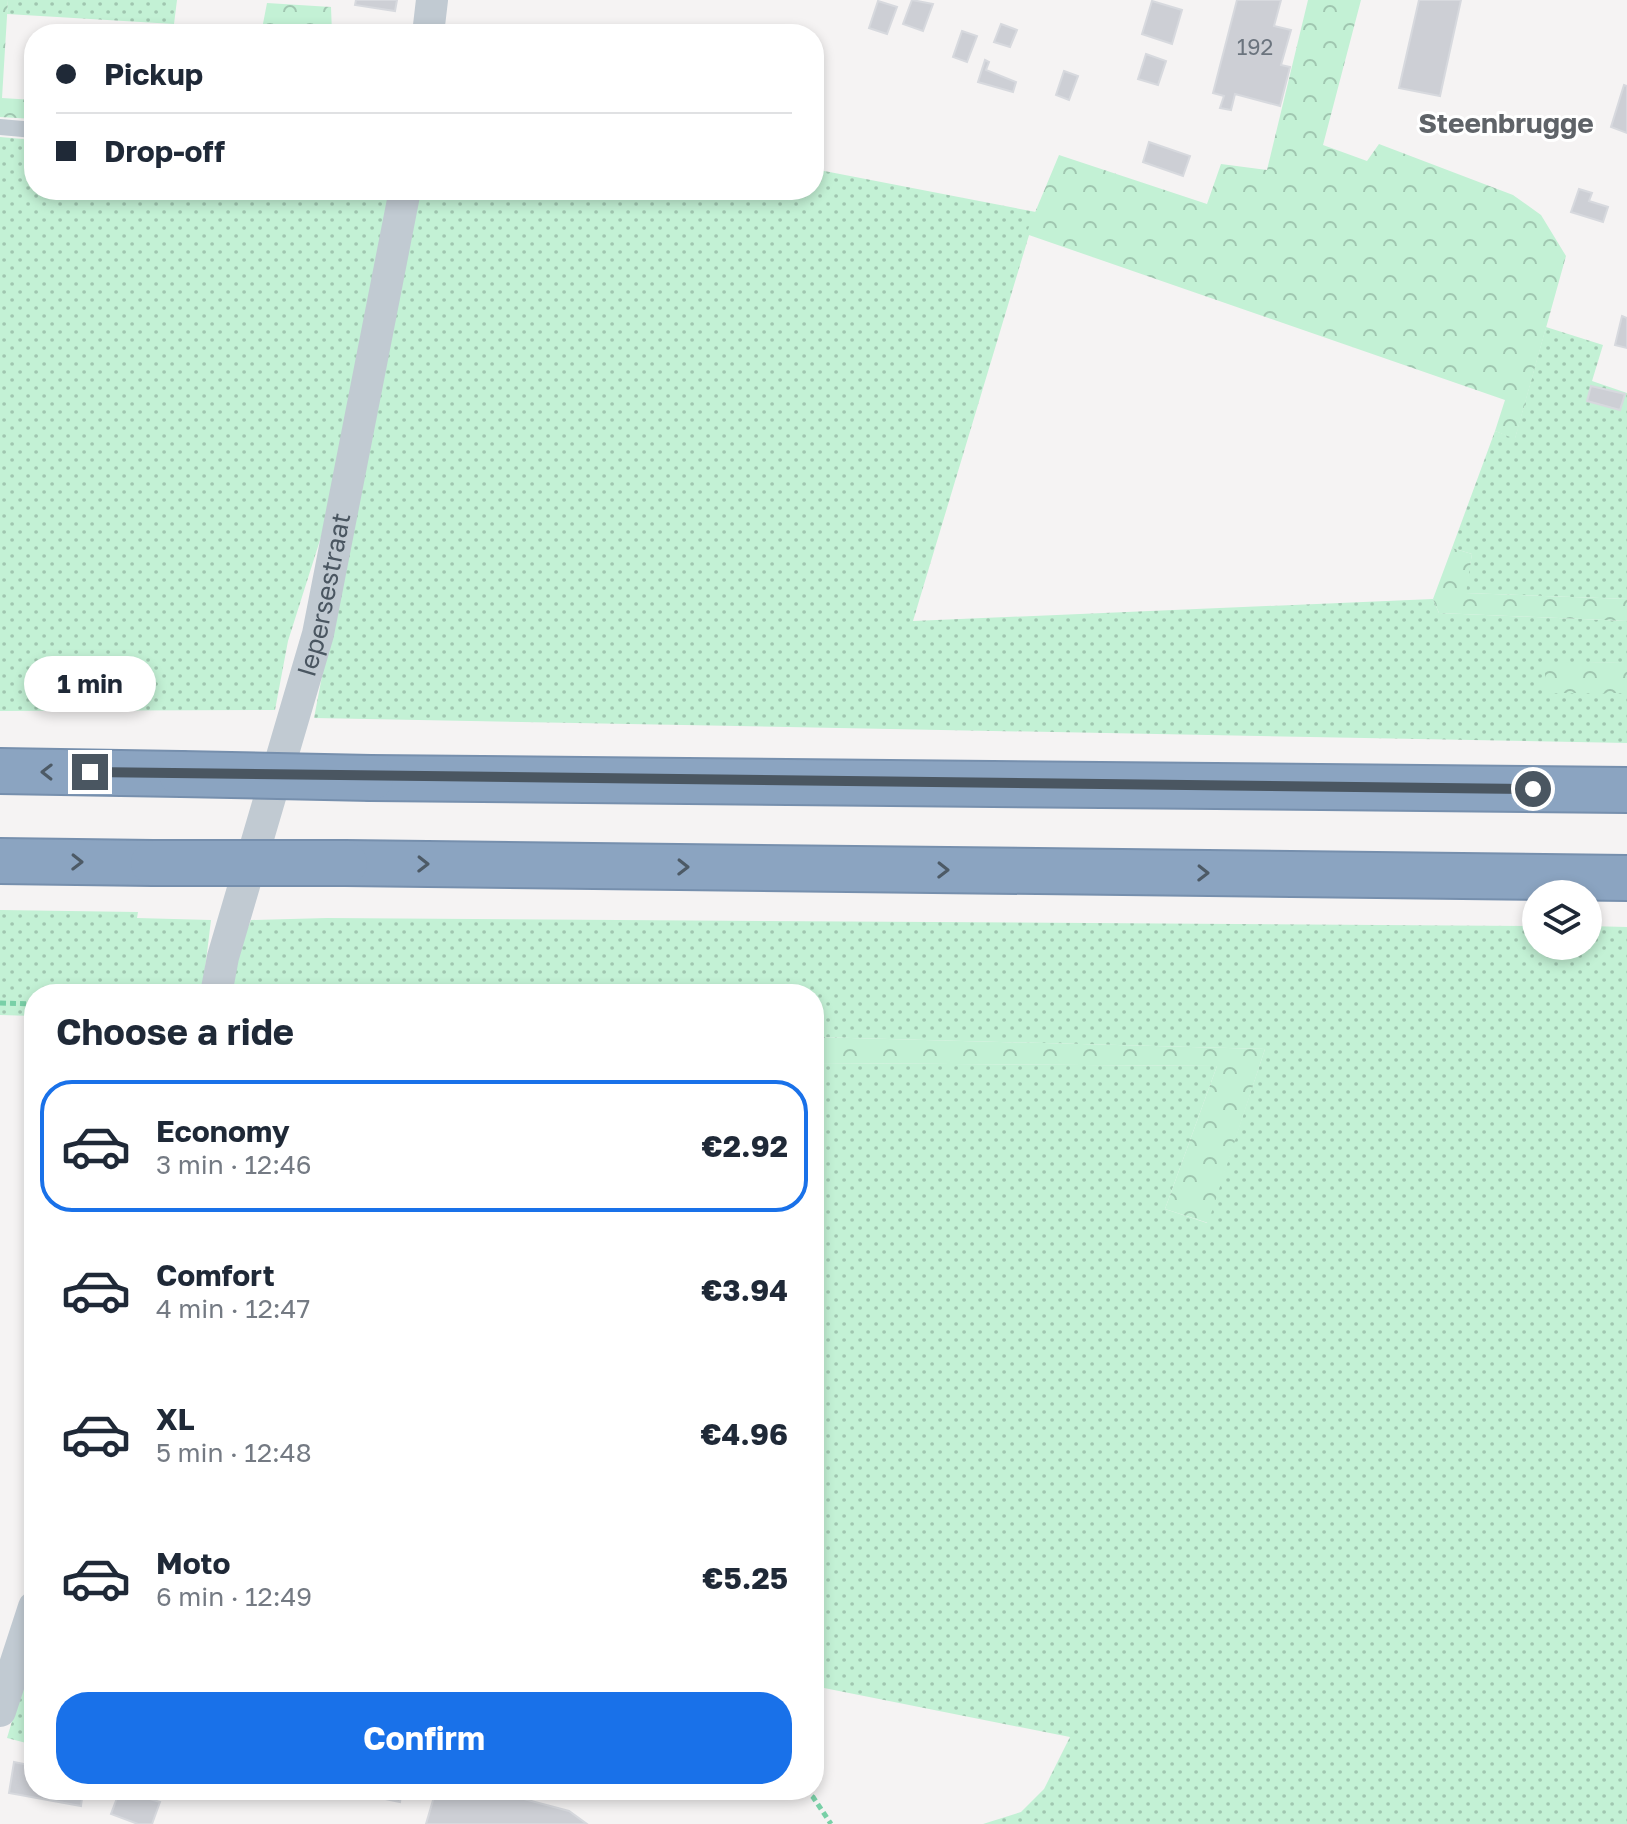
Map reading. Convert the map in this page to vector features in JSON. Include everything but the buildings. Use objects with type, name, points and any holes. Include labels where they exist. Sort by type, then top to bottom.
[{"type":"highway","points":[[0,771],[371,778],[1627,790]]},
{"type":"highway","points":[[0,861],[1627,878]]},
{"type":"street","points":[[429,24],[432,0]]},
{"type":"street","name":"Iepersestraat","points":[[218,984],[223,957],[318,634],[403,200]]},
{"type":"street","points":[[0,1711],[24,1638]]},
{"type":"lane","points":[[0,127],[24,129]]},
{"type":"path","points":[[0,1003],[24,1004]]},
{"type":"path","points":[[812,1800],[831,1824]]},
{"type":"green space","points":[[0,0],[8,0],[2,98],[24,99],[24,118],[0,117]]},
{"type":"green space","points":[[8,0],[177,0],[174,24],[7,14]]},
{"type":"green space","points":[[1308,0],[1361,0],[1323,145],[1367,161],[1379,144],[1513,195],[1541,215],[1566,256],[1515,439],[1495,431],[1505,400],[1026,234],[1059,155],[1207,204],[1221,164],[1267,170]]},
{"type":"green space","points":[[267,3],[331,7],[332,24],[263,24]]},
{"type":"green space","points":[[0,137],[24,139],[24,200],[391,200],[334,496],[288,641],[275,710],[0,711]]},
{"type":"green space","points":[[824,171],[1036,212],[913,621],[1433,599],[1439,613],[1627,621],[1627,662],[1545,664],[1545,693],[1627,693],[1627,743],[314,718],[413,200],[824,200]]},
{"type":"green space","points":[[1546,327],[1603,345],[1592,381],[1627,393],[1627,599],[1465,593],[1472,554],[1452,548],[1495,431],[1515,438]]},
{"type":"green space","points":[[1452,548],[1472,554],[1466,593],[1627,599],[1627,621],[1439,613],[1433,599]]},
{"type":"green space","points":[[1627,662],[1627,693],[1545,693],[1545,663]]},
{"type":"green space","points":[[0,910],[138,912],[137,918],[211,920],[203,984],[24,984],[24,1016],[0,1015]]},
{"type":"green space","points":[[327,918],[1522,926],[1522,960],[1602,960],[1602,926],[1627,927],[1627,1824],[983,1824],[1021,1812],[1044,1789],[1070,1737],[824,1688],[824,1063],[1217,1066],[1165,1209],[1207,1223],[1265,1049],[824,1037],[824,984],[231,984],[233,963],[251,920]]},
{"type":"green space","points":[[824,1037],[1265,1049],[1208,1223],[1165,1209],[1217,1066],[824,1063]]},
{"type":"green space","points":[[24,1681],[24,1742],[7,1738]]},
{"type":"district","name":"Steenbrugge","points":[[1506,123]]},
{"type":"route","points":[[90,772],[1533,789]]}]
